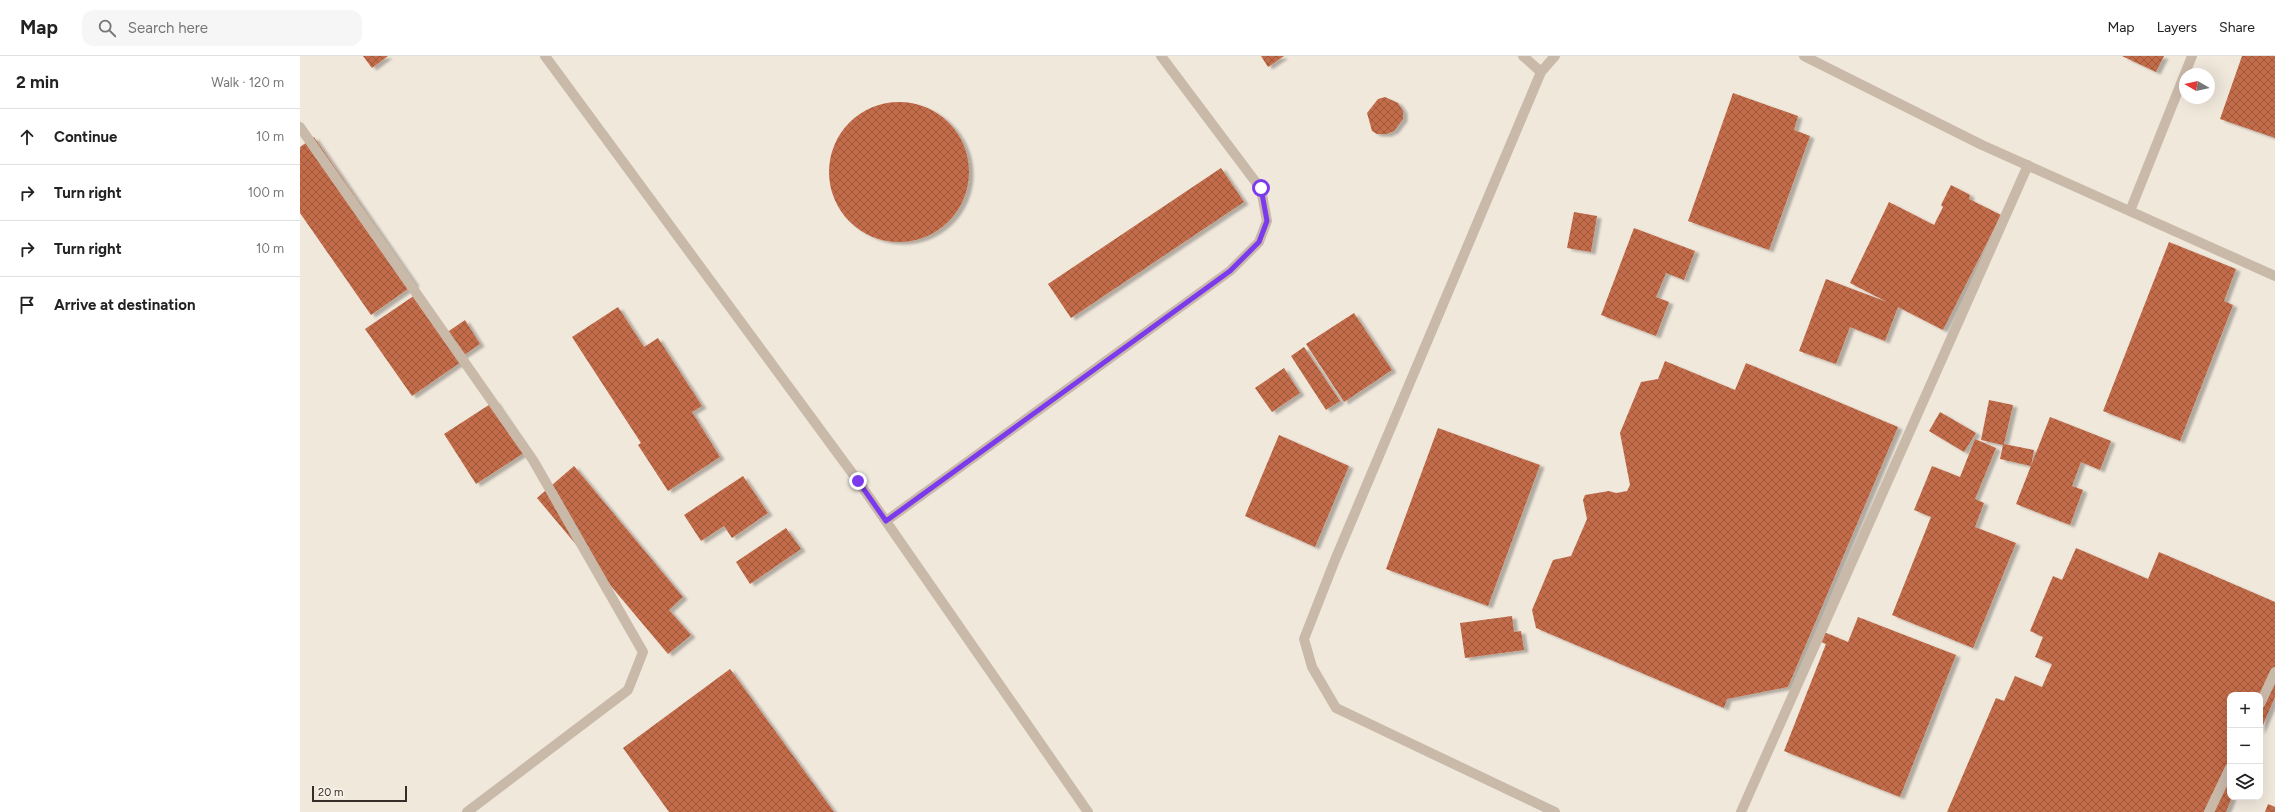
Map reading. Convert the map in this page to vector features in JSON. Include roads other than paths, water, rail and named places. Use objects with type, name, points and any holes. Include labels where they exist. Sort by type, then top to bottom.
[{"type":"lane","points":[[545,56],[886,521],[1088,812]]},
{"type":"lane","points":[[886,521],[1230,271],[1259,242],[1267,221],[1261,188],[1161,56]]},
{"type":"lane","points":[[1523,56],[1541,72]]},
{"type":"lane","points":[[1555,56],[1541,72],[1341,546],[1304,639],[1312,668],[1336,708],[1555,812]]},
{"type":"lane","points":[[1804,56],[1975,141],[2275,276]]},
{"type":"lane","points":[[2130,211],[2192,56]]},
{"type":"lane","points":[[300,127],[533,460],[643,652],[628,690],[467,812]]},
{"type":"lane","points":[[1741,812],[2028,165]]},
{"type":"lane","points":[[2263,698],[2275,672]]},
{"type":"lane","points":[[2210,812],[2227,775]]}]
